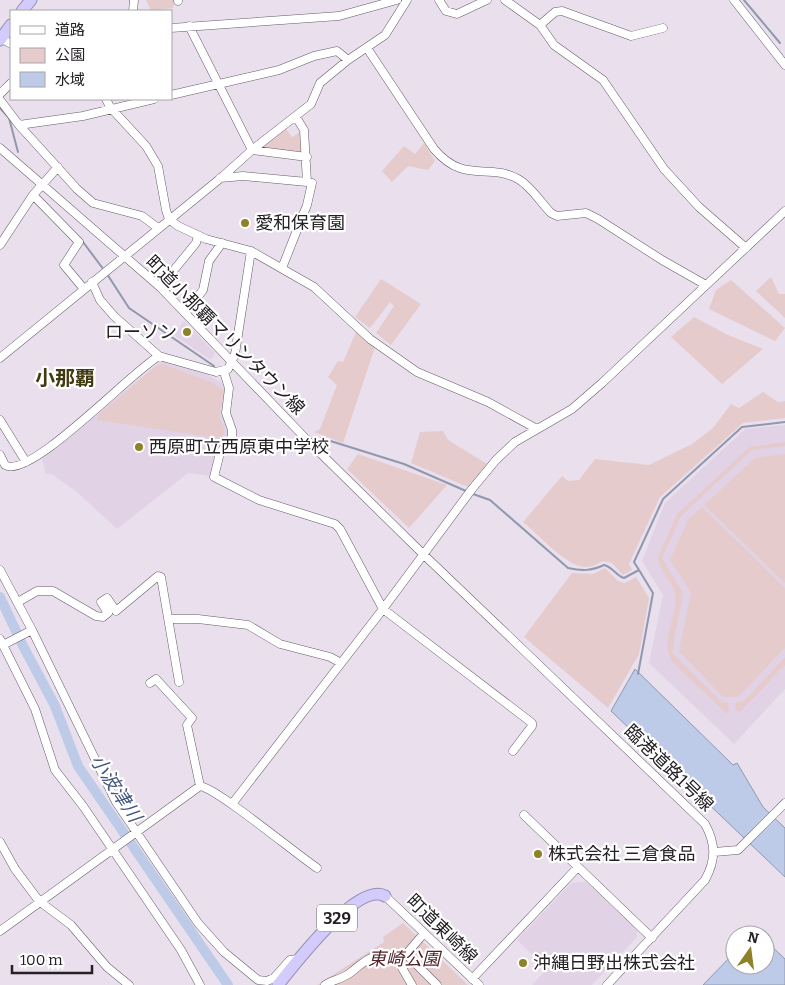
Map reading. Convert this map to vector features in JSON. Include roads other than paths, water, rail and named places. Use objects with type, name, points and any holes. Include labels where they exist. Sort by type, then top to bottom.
[{"type":"highway","points":[[23,10],[31,0]]},
{"type":"highway","points":[[4,41],[10,27]]},
{"type":"highway","name":"329","points":[[278,985],[323,931],[357,903],[373,893],[385,896]]},
{"type":"street","points":[[172,28],[339,16],[373,3],[397,0]]},
{"type":"street","points":[[0,358],[252,150],[311,104],[320,83],[348,60],[386,35],[407,0]]},
{"type":"street","points":[[439,0],[446,11],[457,14],[487,0]]},
{"type":"street","points":[[505,0],[540,25],[554,45],[603,80],[669,175],[699,207],[746,248]]},
{"type":"street","points":[[734,0],[782,55],[785,65]]},
{"type":"street","points":[[540,25],[555,12],[562,11],[631,36],[663,28]]},
{"type":"street","points":[[190,26],[252,150]]},
{"type":"street","points":[[367,48],[434,149],[448,163],[465,171],[506,175],[517,178],[551,213],[557,216],[586,214],[598,219],[706,285]]},
{"type":"street","points":[[172,95],[279,70],[314,56],[337,51],[348,60]]},
{"type":"street","points":[[0,94],[10,84]]},
{"type":"street","points":[[0,100],[20,125],[93,203],[142,216],[158,228]]},
{"type":"street","points":[[106,100],[110,108],[146,146],[158,166],[169,219],[178,226],[198,236],[251,251],[282,268],[314,288],[370,339],[417,372],[488,402],[536,429]]},
{"type":"street","points":[[20,125],[83,116],[149,100]]},
{"type":"street","points":[[296,117],[304,130],[307,182]]},
{"type":"street","name":"町道小那覇マリンタウン線","points":[[0,148],[160,287],[423,554],[551,676]]},
{"type":"street","points":[[252,150],[306,157]]},
{"type":"street","points":[[0,245],[33,195],[58,167]]},
{"type":"street","points":[[220,178],[243,176],[312,183],[307,204],[282,268]]},
{"type":"street","points":[[33,195],[79,242],[64,265],[84,289]]},
{"type":"street","points":[[232,804],[383,610],[470,492],[515,442],[572,409],[785,211]]},
{"type":"street","points":[[160,287],[196,243],[198,236]]},
{"type":"street","points":[[185,313],[203,290],[209,261],[222,243]]},
{"type":"street","points":[[92,282],[100,300],[114,316],[159,356],[216,372],[224,372],[232,361],[238,338],[251,251]]},
{"type":"street","points":[[0,455],[8,467],[17,467],[26,462],[58,441],[159,356]]},
{"type":"street","points":[[224,372],[229,388],[226,412],[232,430],[232,437],[220,453],[214,477],[259,500],[335,524],[340,529],[383,610],[532,723],[532,726],[513,750]]},
{"type":"street","points":[[0,420],[26,462]]},
{"type":"street","points":[[0,570],[18,602],[30,631],[134,835],[206,933],[254,978],[267,981],[274,978],[290,960],[298,959]]},
{"type":"street","points":[[18,602],[37,591],[53,591],[96,616],[103,617],[108,613],[100,602],[107,598],[116,611],[158,576],[161,577],[179,682]]},
{"type":"street","points":[[169,619],[198,619],[248,625],[280,644],[330,657],[341,663]]},
{"type":"street","points":[[30,631],[3,642],[35,709],[55,770],[114,849],[181,950],[200,985]]},
{"type":"street","name":"臨港道路1号線","points":[[551,676],[695,812],[709,832],[714,852]]},
{"type":"street","points":[[150,683],[156,679],[192,718],[188,725],[200,786]]},
{"type":"street","points":[[0,931],[200,786]]},
{"type":"street","points":[[200,786],[207,788],[232,804],[317,868]]},
{"type":"street","points":[[607,985],[705,880],[712,864],[714,852],[738,850],[785,803]]},
{"type":"street","points":[[524,816],[652,938]]},
{"type":"street","points":[[0,842],[15,869],[39,901],[71,925],[106,968],[128,985]]},
{"type":"street","points":[[472,979],[578,867]]},
{"type":"street","name":"町道東崎線","points":[[385,896],[479,985]]},
{"type":"street","points":[[420,938],[408,952],[410,958],[437,985]]},
{"type":"street","points":[[325,985],[349,974],[364,960],[373,956],[389,957],[401,964],[412,985]]},
{"type":"street","points":[[401,964],[410,958]]},
{"type":"water","points":[[635,669],[733,765],[737,763],[763,807],[785,828],[785,877],[611,711]]},
{"type":"water","points":[[775,950],[785,959],[785,985],[703,985],[725,962],[725,975],[775,975]]},
{"type":"waterway","points":[[744,0],[780,43]]},
{"type":"waterway","points":[[0,108],[9,118],[18,152]]},
{"type":"waterway","points":[[83,242],[104,270]]},
{"type":"waterway","points":[[107,274],[129,308],[214,366]]},
{"type":"waterway","points":[[639,570],[634,562],[663,499],[742,427],[785,422]]},
{"type":"waterway","points":[[321,438],[404,464],[466,491]]},
{"type":"waterway","points":[[473,494],[490,500],[568,568],[586,570],[604,565],[624,578],[639,570],[653,593],[638,674]]},
{"type":"waterway","name":"小波津川","points":[[0,597],[22,644],[55,706],[78,766],[228,985]]},
{"type":"place","name":"愛和保育園","points":[[245,223]]},
{"type":"place","name":"ローソン","points":[[187,332]]},
{"type":"place","name":"西原町立西原東中学校","points":[[139,447]]},
{"type":"place","name":"株式会社 三倉食品","points":[[538,854]]},
{"type":"place","name":"沖縄日野出株式会社","points":[[523,963]]},
{"type":"district","name":"小那覇","points":[[65,378]]},
{"type":"park label","name":"東崎公園","points":[[404,959]]}]
